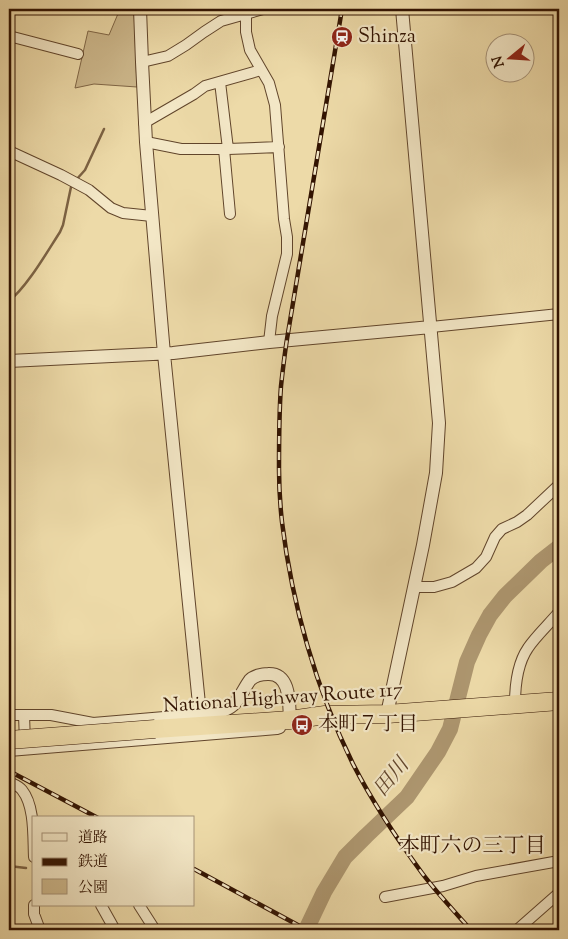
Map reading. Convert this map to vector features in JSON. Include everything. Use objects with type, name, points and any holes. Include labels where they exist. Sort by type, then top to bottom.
[{"type":"highway","name":"National Highway Route 117","points":[[9,740],[290,720],[325,715],[387,714],[559,702]]},
{"type":"street","points":[[140,9],[144,123],[164,354],[200,714]]},
{"type":"street","points":[[142,62],[168,56],[221,21],[246,11],[263,9]]},
{"type":"street","points":[[387,714],[423,545],[436,473],[439,433],[402,9]]},
{"type":"street","points":[[246,11],[246,32],[250,50],[269,83],[275,105],[287,237],[287,254],[272,316],[269,342]]},
{"type":"street","points":[[9,36],[78,54]]},
{"type":"street","points":[[144,123],[205,86],[262,70]]},
{"type":"street","points":[[220,82],[230,214]]},
{"type":"street","points":[[146,142],[181,149],[279,147]]},
{"type":"street","points":[[9,151],[89,190],[111,208],[123,213],[152,216]]},
{"type":"street","points":[[9,362],[164,354],[559,314]]},
{"type":"street","points":[[414,587],[434,587],[452,582],[476,568],[486,557],[495,537],[502,529],[527,515],[559,486]]},
{"type":"street","points":[[515,704],[514,687],[520,665],[528,648],[559,612]]},
{"type":"street","points":[[9,715],[51,715],[93,723],[223,711],[232,706],[252,678],[262,674],[271,674],[280,678],[286,684],[290,720],[286,726],[277,730],[9,751]]},
{"type":"street","points":[[24,715],[26,750]]},
{"type":"street","points":[[9,782],[21,788],[28,799],[32,817]]},
{"type":"street","points":[[386,897],[443,886],[476,876],[559,861]]},
{"type":"street","points":[[517,930],[559,893]]},
{"type":"street","points":[[34,906],[34,914],[40,930]]},
{"type":"street","points":[[102,906],[115,930]]},
{"type":"street","points":[[141,906],[155,930]]},
{"type":"green space","points":[[120,9],[134,9],[137,87],[94,84],[75,88],[88,31],[109,35]]},
{"type":"waterway","points":[[76,180],[85,170],[104,129]]},
{"type":"waterway","points":[[9,301],[30,278],[60,232],[73,184]]},
{"type":"waterway","name":"田川","points":[[306,930],[324,892],[345,857],[407,797],[438,752],[450,729],[467,662],[490,615],[505,596],[541,561],[559,547]]},
{"type":"waterway","points":[[9,866],[26,868]]},
{"type":"railway","points":[[342,9],[287,339],[281,386],[279,488],[286,553],[307,646],[328,706],[353,764],[377,806],[413,860],[471,930]]},
{"type":"railway","points":[[9,771],[94,816]]},
{"type":"railway","points":[[195,870],[307,930]]},
{"type":"place","name":"Shinza","points":[[342,37]]},
{"type":"place","name":"本町７丁目","points":[[302,725]]},
{"type":"district","name":"本町六の三丁目","points":[[472,847]]}]
